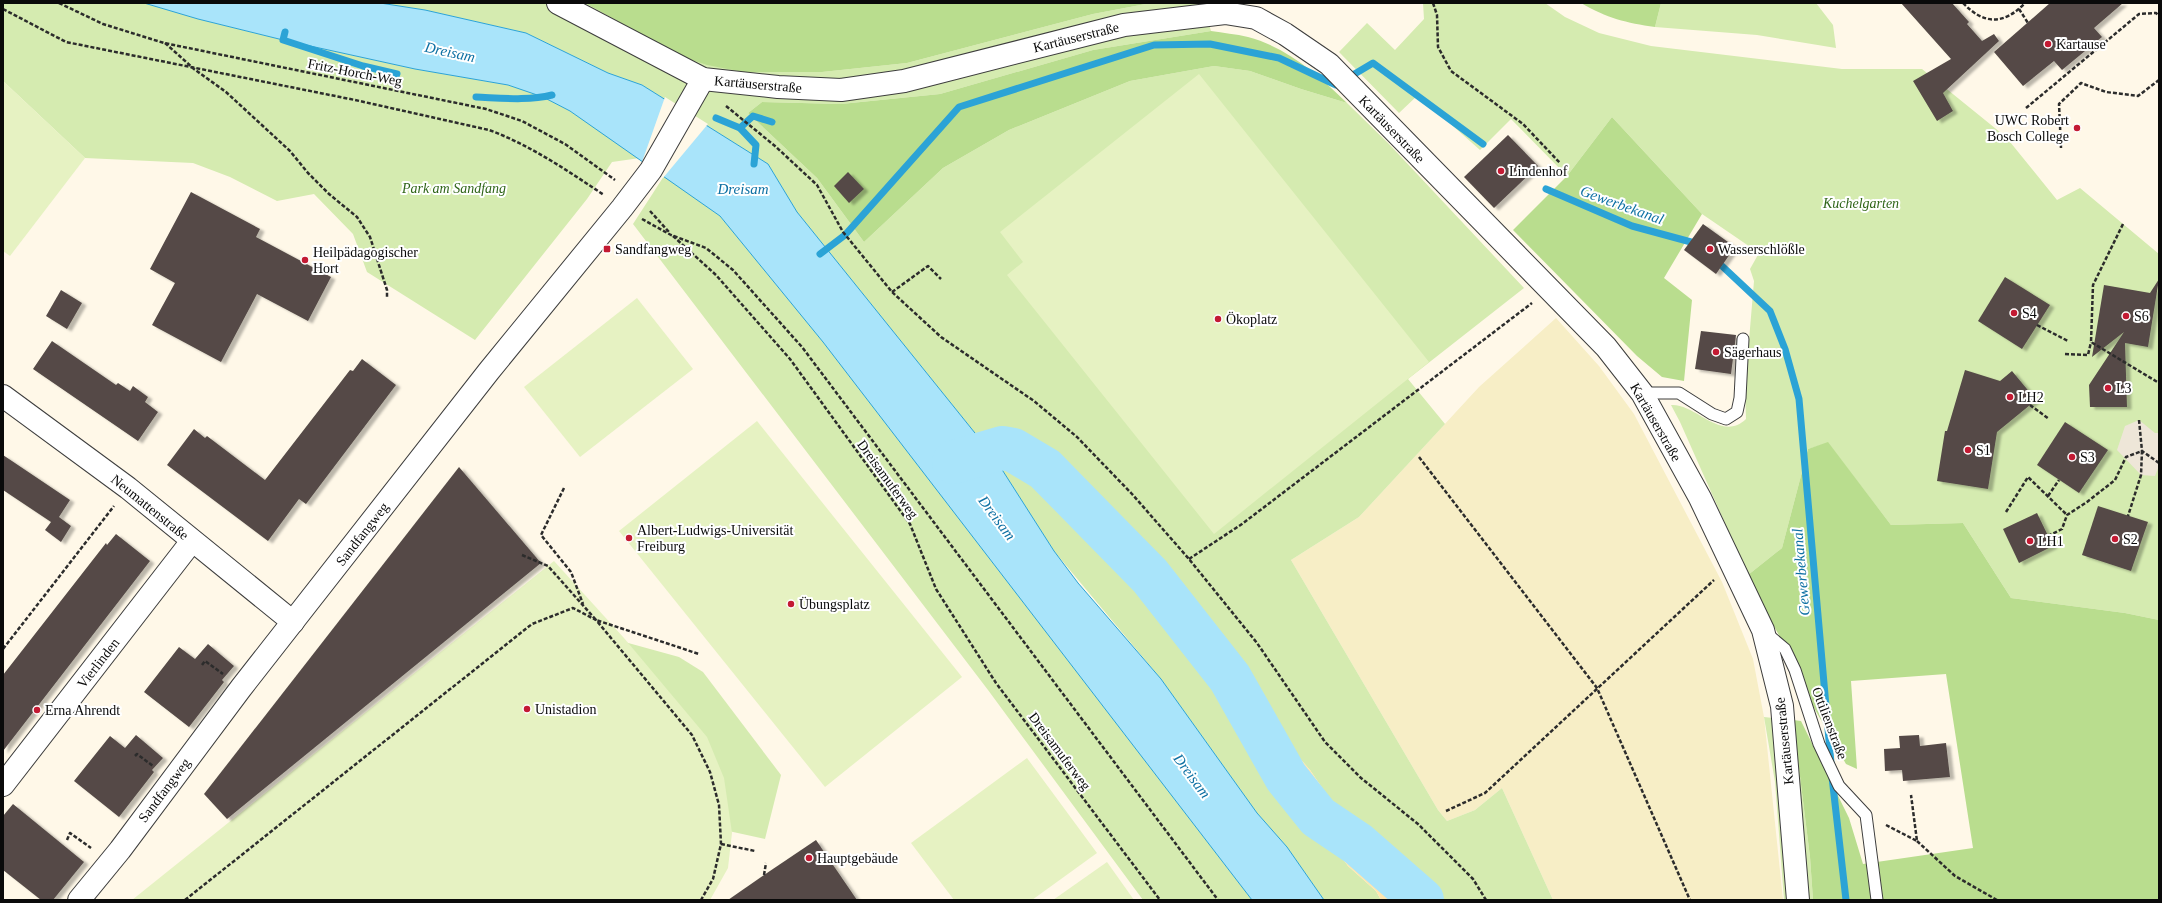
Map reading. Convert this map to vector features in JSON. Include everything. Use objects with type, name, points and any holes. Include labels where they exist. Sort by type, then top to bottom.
[{"type":"street","name":"Kartäuserstraße","points":[[558,3],[698,88],[778,87],[841,90],[904,81],[1124,25],[1225,13],[1256,18],[1285,34],[1329,64],[1606,347],[1642,393],[1700,498],[1763,630],[1782,706],[1798,900]]},
{"type":"street","name":"Sandfangweg","points":[[79,900],[489,371],[628,200],[650,170],[698,88]]},
{"type":"street","name":"Neumattenstraße","points":[[3,396],[128,488],[293,622]]},
{"type":"street","name":"Vierlinden","points":[[3,785],[192,541]]},
{"type":"lane","points":[[1642,393],[1679,393],[1712,414],[1726,419],[1737,412],[1740,398],[1743,339]]},
{"type":"lane","name":"Ottilienstraße","points":[[1763,630],[1785,649],[1795,670],[1819,744],[1839,786],[1866,815]]},
{"type":"lane","points":[[1866,815],[1877,900]]},
{"type":"path","name":"Fritz-Horch-Weg","points":[[59,3],[103,24],[164,43],[486,109],[522,121],[565,144],[628,200]]},
{"type":"path","points":[[1433,3],[1436,15],[1438,46],[1451,71],[1523,124],[1560,163]]},
{"type":"path","points":[[1963,3],[1973,13],[1990,20],[2007,18],[2025,3]]},
{"type":"path","points":[[3,9],[66,42],[363,102],[489,130],[508,137],[582,180],[628,200],[671,235],[706,248],[733,270],[802,347],[1218,900]]},
{"type":"path","points":[[2019,9],[2028,23]]},
{"type":"path","points":[[2026,108],[2139,14],[2156,13],[2159,16]]},
{"type":"path","points":[[164,43],[194,69],[226,92],[290,151],[308,173],[329,194],[357,216],[370,238],[387,290],[387,297]]},
{"type":"path","points":[[2061,148],[2059,104],[2081,82],[2106,92],[2138,96],[2159,80]]},
{"type":"path","points":[[729,109],[775,146],[817,185],[843,232],[892,292],[941,338],[1034,401],[1077,437],[1132,494],[1189,560],[1257,643],[1324,742],[1361,778],[1423,830],[1473,879],[1486,900]]},
{"type":"path","name":"Dreisamuferweg","points":[[628,200],[671,235],[716,275],[790,359],[910,524],[936,589],[996,683],[1160,900]]},
{"type":"path","points":[[2065,354],[2088,355],[2091,342],[2093,285],[2123,224]]},
{"type":"path","points":[[892,292],[928,266],[941,279]]},
{"type":"path","points":[[1189,560],[1261,510],[1461,359],[1549,289]]},
{"type":"path","points":[[2037,325],[2068,341]]},
{"type":"path","points":[[2091,342],[2159,383]]},
{"type":"path","points":[[2030,405],[2049,419]]},
{"type":"path","points":[[2128,516],[2140,475],[2142,451],[2138,420]]},
{"type":"path","points":[[2142,451],[2159,463]]},
{"type":"path","points":[[2048,536],[2062,529],[2067,515],[2087,502],[2114,480],[2126,457],[2142,451]]},
{"type":"path","points":[[1418,457],[1597,688],[1690,900]]},
{"type":"path","points":[[2006,512],[2028,477],[2067,515]]},
{"type":"path","points":[[2048,496],[2059,480]]},
{"type":"path","points":[[3,649],[128,488]]},
{"type":"path","points":[[564,488],[541,535],[571,572],[584,606]]},
{"type":"path","points":[[522,555],[548,566],[596,620],[692,735],[710,772],[719,805],[721,844],[713,879],[701,900]]},
{"type":"path","points":[[1446,811],[1485,793],[1719,575],[1733,567]]},
{"type":"path","points":[[185,900],[532,624],[573,608],[596,620],[699,654]]},
{"type":"path","points":[[1911,795],[1917,841]]},
{"type":"path","points":[[1866,815],[1917,841],[1955,876],[1997,900]]},
{"type":"path","points":[[67,840],[70,833],[109,862]]},
{"type":"path","points":[[721,844],[755,851]]},
{"type":"path","points":[[764,875],[766,863]]},
{"type":"shaded area","points":[[1556,318],[1599,366],[1634,414],[1722,582],[1753,659],[1764,717],[1783,900],[1553,900],[1502,788],[1475,810],[1447,821],[1438,810],[1291,560],[1359,517],[1479,387]]},
{"type":"shaded area","points":[[2139,420],[2155,433],[2159,433],[2159,466],[2155,476],[2141,475],[2117,450],[2125,426]]},
{"type":"green space","name":"Park am Sandfang","points":[[3,3],[144,3],[198,19],[283,40],[415,69],[508,85],[543,97],[570,111],[640,158],[612,162],[587,199],[475,340],[367,272],[353,234],[314,194],[277,201],[230,177],[193,163],[85,158],[3,81]]},
{"type":"green space","points":[[380,3],[585,3],[680,56],[743,72],[822,72],[907,63],[1093,14],[1151,3],[1203,3],[1211,31],[1093,50],[940,94],[841,104],[762,102],[748,113],[817,178],[864,242],[943,168],[1009,130],[1130,81],[1214,66],[1250,71],[1347,103],[1388,143],[1524,288],[1408,379],[1445,424],[1359,517],[1291,560],[1438,810],[1447,821],[1475,810],[1502,788],[1553,900],[1442,900],[1395,859],[1366,841],[1344,820],[1310,770],[1289,746],[1162,570],[1140,553],[1126,534],[1056,463],[1001,437],[979,438],[797,212],[768,164],[642,85],[608,73],[526,33],[425,10]]},
{"type":"green space","points":[[585,3],[1151,3],[1093,14],[907,63],[822,72],[743,72],[707,65],[680,56]]},
{"type":"green space","name":"Kuchelgarten","points":[[1423,3],[1545,3],[1565,17],[1599,33],[1651,46],[1842,69],[1922,69],[2006,137],[2057,200],[2080,188],[2159,254],[2159,620],[2125,613],[2011,598],[1963,523],[1891,525],[1828,443],[1808,449],[1782,548],[1748,575],[1671,405],[1680,406],[1718,425],[1727,427],[1737,425],[1746,419],[1745,388],[1754,281],[1750,269],[1759,253],[1702,214],[1612,117],[1567,176],[1511,119],[1480,150],[1418,95],[1399,113],[1339,52],[1367,23],[1395,50],[1424,19]]},
{"type":"green space","points":[[1581,3],[1661,3],[1655,27],[1617,19],[1599,13]]},
{"type":"green space","points":[[1661,3],[1816,3],[1833,25],[1836,48],[1757,35],[1655,27]]},
{"type":"green space","points":[[1211,31],[1248,37],[1276,48],[1289,55],[1313,72],[1347,103],[1250,71],[1214,66],[1130,81],[1009,130],[943,168],[864,242],[817,178],[748,113],[762,102],[841,104],[940,94],[1093,50]]},
{"type":"green space","name":"Ökoplatz","points":[[1199,74],[1429,362],[1214,534],[1007,275],[1023,262],[1000,232]]},
{"type":"green space","points":[[3,81],[85,158],[10,256],[3,251]]},
{"type":"green space","points":[[1612,117],[1702,214],[1664,278],[1692,300],[1684,381],[1662,377],[1637,356],[1513,230],[1567,176]]},
{"type":"green space","points":[[664,176],[720,216],[823,342],[1252,900],[1143,900],[988,690],[633,224]]},
{"type":"green space","points":[[637,298],[693,369],[580,457],[524,387]]},
{"type":"green space","name":"Übungsplatz","points":[[757,421],[962,677],[825,787],[619,531]]},
{"type":"green space","points":[[1828,442],[1891,525],[1963,523],[2011,598],[2125,613],[2159,620],[2159,900],[1813,900],[1810,857],[1793,720],[1801,721],[1849,818],[1863,864],[1973,848],[1946,674],[1851,681],[1857,769],[1846,764],[1813,706],[1797,667],[1759,600],[1748,575],[1782,548],[1808,449]]},
{"type":"green space","points":[[1012,458],[1049,478],[1085,516],[1095,532],[1122,559],[1182,635],[1218,688],[1226,704],[1241,724],[1242,735],[1308,822],[1329,840],[1348,866],[1376,891],[1381,900],[1324,900],[1287,847],[1257,813],[1161,679],[1054,551],[1001,468]]},
{"type":"green space","name":"Unistadion","points":[[554,561],[624,638],[707,737],[724,778],[732,833],[728,868],[710,900],[132,900]]},
{"type":"green space","points":[[621,641],[679,657],[703,672],[781,775],[765,839],[724,830]]},
{"type":"green space","points":[[1764,717],[1793,720],[1810,857],[1813,900],[1784,900],[1775,782]]},
{"type":"green space","points":[[1027,758],[1097,853],[1032,900],[954,900],[911,843]]},
{"type":"green space","points":[[1107,862],[1134,900],[1053,900]]},
{"type":"sand","points":[[1001,437],[1020,443],[1056,463],[1126,534],[1140,553],[1162,570],[1289,746],[1310,770],[1344,820],[1366,841],[1395,859],[1442,900],[1381,900],[1376,891],[1348,866],[1329,840],[1308,822],[1269,783],[1253,758],[1242,735],[1241,724],[1226,704],[1218,688],[1182,635],[1122,559],[1095,532],[1085,516],[1049,478],[1012,458],[1001,468],[979,438]]},
{"type":"water","name":"Dreisam","points":[[144,3],[380,3],[425,10],[526,33],[608,73],[642,85],[768,164],[797,212],[979,438],[1001,468],[1054,551],[1078,583],[1161,679],[1257,813],[1287,847],[1324,900],[1252,900],[823,342],[720,216],[570,111],[543,97],[508,85],[415,69],[283,40],[198,19]]},
{"type":"pier","points":[[665,97],[708,124],[663,178],[642,162]]},
{"type":"building","points":[[1901,3],[1952,3],[1969,22],[1967,24],[1982,41],[1994,34],[1999,41],[1943,93],[1953,111],[1937,121],[1913,81],[1951,59]]},
{"type":"building","name":"Kartause","points":[[2050,3],[2123,3],[2094,28],[2102,37],[2062,70],[2054,61],[2023,86],[1994,52]]},
{"type":"building","name":"Lindenhof","points":[[1508,135],[1538,166],[1494,208],[1464,177]]},
{"type":"building","points":[[848,172],[864,189],[849,203],[834,186]]},
{"type":"building","points":[[191,192],[260,229],[256,237],[331,277],[308,321],[257,294],[221,362],[152,325],[175,283],[150,269]]},
{"type":"building","name":"Wasserschlößle","points":[[1703,224],[1735,247],[1716,274],[1684,250]]},
{"type":"building","name":"S4","points":[[2005,277],[2050,305],[2022,349],[1978,321]]},
{"type":"building","points":[[2159,279],[2148,347],[2125,343],[2127,407],[2090,407],[2089,385],[2124,332],[2092,357],[2104,285],[2150,293]]},
{"type":"building","points":[[61,290],[82,303],[67,329],[46,316]]},
{"type":"building","name":"Sägerhaus","points":[[1701,331],[1736,335],[1731,374],[1695,369]]},
{"type":"building","points":[[52,341],[116,385],[118,383],[130,391],[133,386],[148,397],[145,402],[158,412],[138,441],[33,369]]},
{"type":"building","points":[[362,359],[396,385],[306,504],[299,499],[268,541],[167,465],[194,429],[205,438],[207,436],[265,480],[350,370],[353,371]]},
{"type":"building","points":[[1965,370],[2000,381],[2012,371],[2036,400],[1997,432],[1988,489],[1937,481],[1945,431],[1947,431]]},
{"type":"building","name":"S3","points":[[2065,422],[2108,450],[2079,493],[2037,465]]},
{"type":"building","points":[[3,455],[70,500],[59,517],[71,526],[61,542],[45,530],[51,522],[3,490]]},
{"type":"building","points":[[459,467],[541,563],[227,819],[204,794]]},
{"type":"building","name":"S2","points":[[2098,506],[2148,522],[2131,571],[2082,555]]},
{"type":"building","name":"LH1","points":[[2037,513],[2053,546],[2019,563],[2003,529]]},
{"type":"building","points":[[116,534],[150,561],[3,751],[3,675],[106,543],[107,545]]},
{"type":"building","points":[[208,644],[234,666],[222,680],[224,682],[189,727],[144,692],[179,647],[195,659]]},
{"type":"building","points":[[136,735],[163,758],[152,770],[154,772],[119,817],[74,781],[110,736],[125,748]]},
{"type":"building","points":[[1919,735],[1920,746],[1946,743],[1950,777],[1903,781],[1902,770],[1885,771],[1884,749],[1900,748],[1899,736]]},
{"type":"building","points":[[13,804],[84,862],[53,900],[41,900],[3,870],[3,816]]},
{"type":"building","name":"Hauptgebäude","points":[[816,840],[857,900],[728,900],[764,875]]},
{"type":"waterway","points":[[285,32],[283,40],[363,66],[397,74]]},
{"type":"waterway","points":[[820,254],[845,235],[959,107],[1154,45],[1210,44],[1279,58],[1336,85],[1373,63],[1483,144]]},
{"type":"waterway","points":[[476,97],[524,99],[552,95]]},
{"type":"waterway","points":[[740,128],[753,116],[772,122]]},
{"type":"waterway","points":[[716,118],[740,128],[756,145],[754,164]]},
{"type":"waterway","name":"Gewerbekanal","points":[[1546,189],[1632,226],[1691,242]]},
{"type":"waterway","name":"Gewerbekanal","points":[[1722,266],[1770,311],[1785,349],[1799,399],[1831,763]]},
{"type":"waterway","points":[[954,462],[1002,448],[1013,450],[1045,469],[1150,576],[1230,678],[1286,777],[1318,817],[1358,844],[1422,900]]},
{"type":"waterway","name":"Gewerbekanal","points":[[1832,777],[1846,900]]},
{"type":"place","name":"Kartause","points":[[2048,44]]},
{"type":"place","name":"UWC Robert Bosch College","points":[[2077,128]]},
{"type":"place","name":"Lindenhof","points":[[1501,171]]},
{"type":"place","name":"Sandfangweg","points":[[607,249]]},
{"type":"place","name":"Wasserschlößle","points":[[1710,249]]},
{"type":"place","name":"Heilpädagogischer Hort","points":[[305,260]]},
{"type":"place","name":"S4","points":[[2014,313]]},
{"type":"place","name":"S6","points":[[2126,316]]},
{"type":"place","name":"Ökoplatz","points":[[1218,319]]},
{"type":"place","name":"Sägerhaus","points":[[1716,352]]},
{"type":"place","name":"L3","points":[[2108,388]]},
{"type":"place","name":"LH2","points":[[2010,397]]},
{"type":"place","name":"S1","points":[[1968,450]]},
{"type":"place","name":"S3","points":[[2072,457]]},
{"type":"place","name":"Albert-Ludwigs-Universität Freiburg","points":[[629,538]]},
{"type":"place","name":"S2","points":[[2115,539]]},
{"type":"place","name":"LH1","points":[[2030,541]]},
{"type":"place","name":"Übungsplatz","points":[[791,604]]},
{"type":"place","name":"Unistadion","points":[[527,709]]},
{"type":"place","name":"Erna Ahrendt","points":[[37,710]]},
{"type":"place","name":"Hauptgebäude","points":[[809,858]]}]
